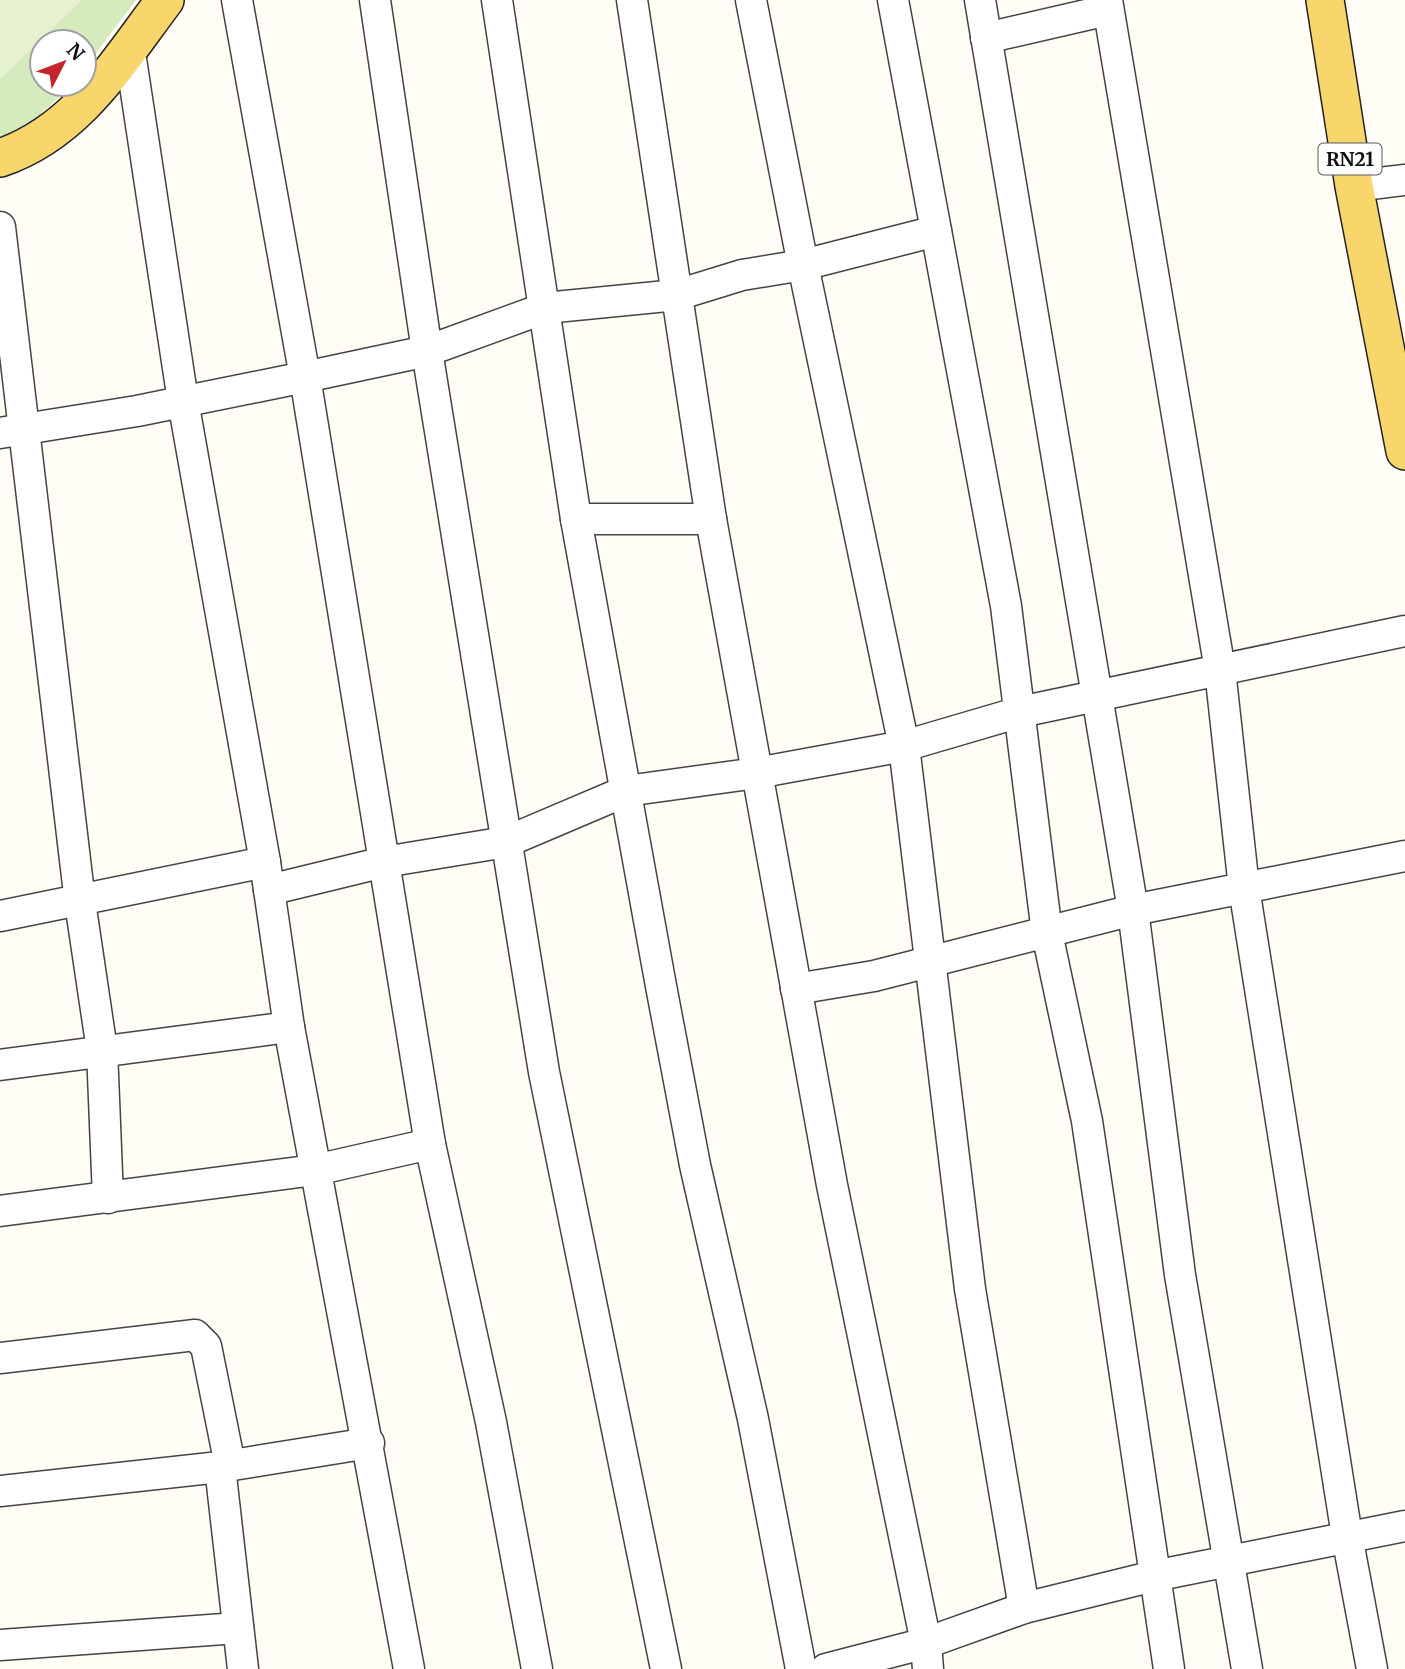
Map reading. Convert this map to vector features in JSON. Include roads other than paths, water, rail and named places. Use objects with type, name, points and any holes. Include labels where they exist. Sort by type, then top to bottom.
[{"type":"main road","points":[[0,158],[22,151],[55,132],[90,97],[164,0]]},
{"type":"main road","name":"RN21","points":[[1325,0],[1354,186],[1405,451]]},
{"type":"street","points":[[237,0],[305,377],[430,1144],[491,1422],[537,1669]]},
{"type":"street","points":[[375,0],[427,351],[544,1072],[666,1669]]},
{"type":"street","points":[[498,0],[576,519],[695,1165],[753,1419],[801,1669]]},
{"type":"street","points":[[632,0],[711,519],[796,989],[927,1656]]},
{"type":"street","points":[[751,0],[803,265],[904,746],[970,1289],[1024,1608]]},
{"type":"street","points":[[893,0],[1006,606],[1047,933],[1087,1121],[1169,1669]]},
{"type":"street","points":[[980,0],[1133,910],[1180,1275],[1247,1669]]},
{"type":"street","points":[[986,38],[1108,5],[1220,670],[1244,888],[1347,1536],[1373,1669]]},
{"type":"street","points":[[130,47],[183,401],[267,876],[289,1027],[369,1443],[409,1669]]},
{"type":"street","points":[[1354,186],[1405,180]]},
{"type":"street","points":[[0,228],[12,430],[103,1051],[108,1198]]},
{"type":"street","points":[[12,430],[183,401],[427,351],[545,308],[677,295],[742,275],[803,265],[936,231]]},
{"type":"street","points":[[576,519],[711,519]]},
{"type":"street","points":[[0,916],[80,902],[384,862],[506,842],[626,791],[757,773],[904,746],[1020,712],[1098,698],[1405,631]]},
{"type":"street","points":[[796,989],[874,976],[1133,910],[1405,856]]},
{"type":"street","points":[[0,1065],[289,1027]]},
{"type":"street","points":[[0,1211],[315,1170],[430,1144]]},
{"type":"street","points":[[0,1358],[195,1335],[206,1346],[225,1466],[243,1669]]},
{"type":"street","points":[[0,1491],[225,1466],[369,1443]]},
{"type":"street","points":[[826,1669],[927,1656],[1024,1608],[1228,1560],[1405,1526]]},
{"type":"street","points":[[0,1645],[238,1628]]}]
